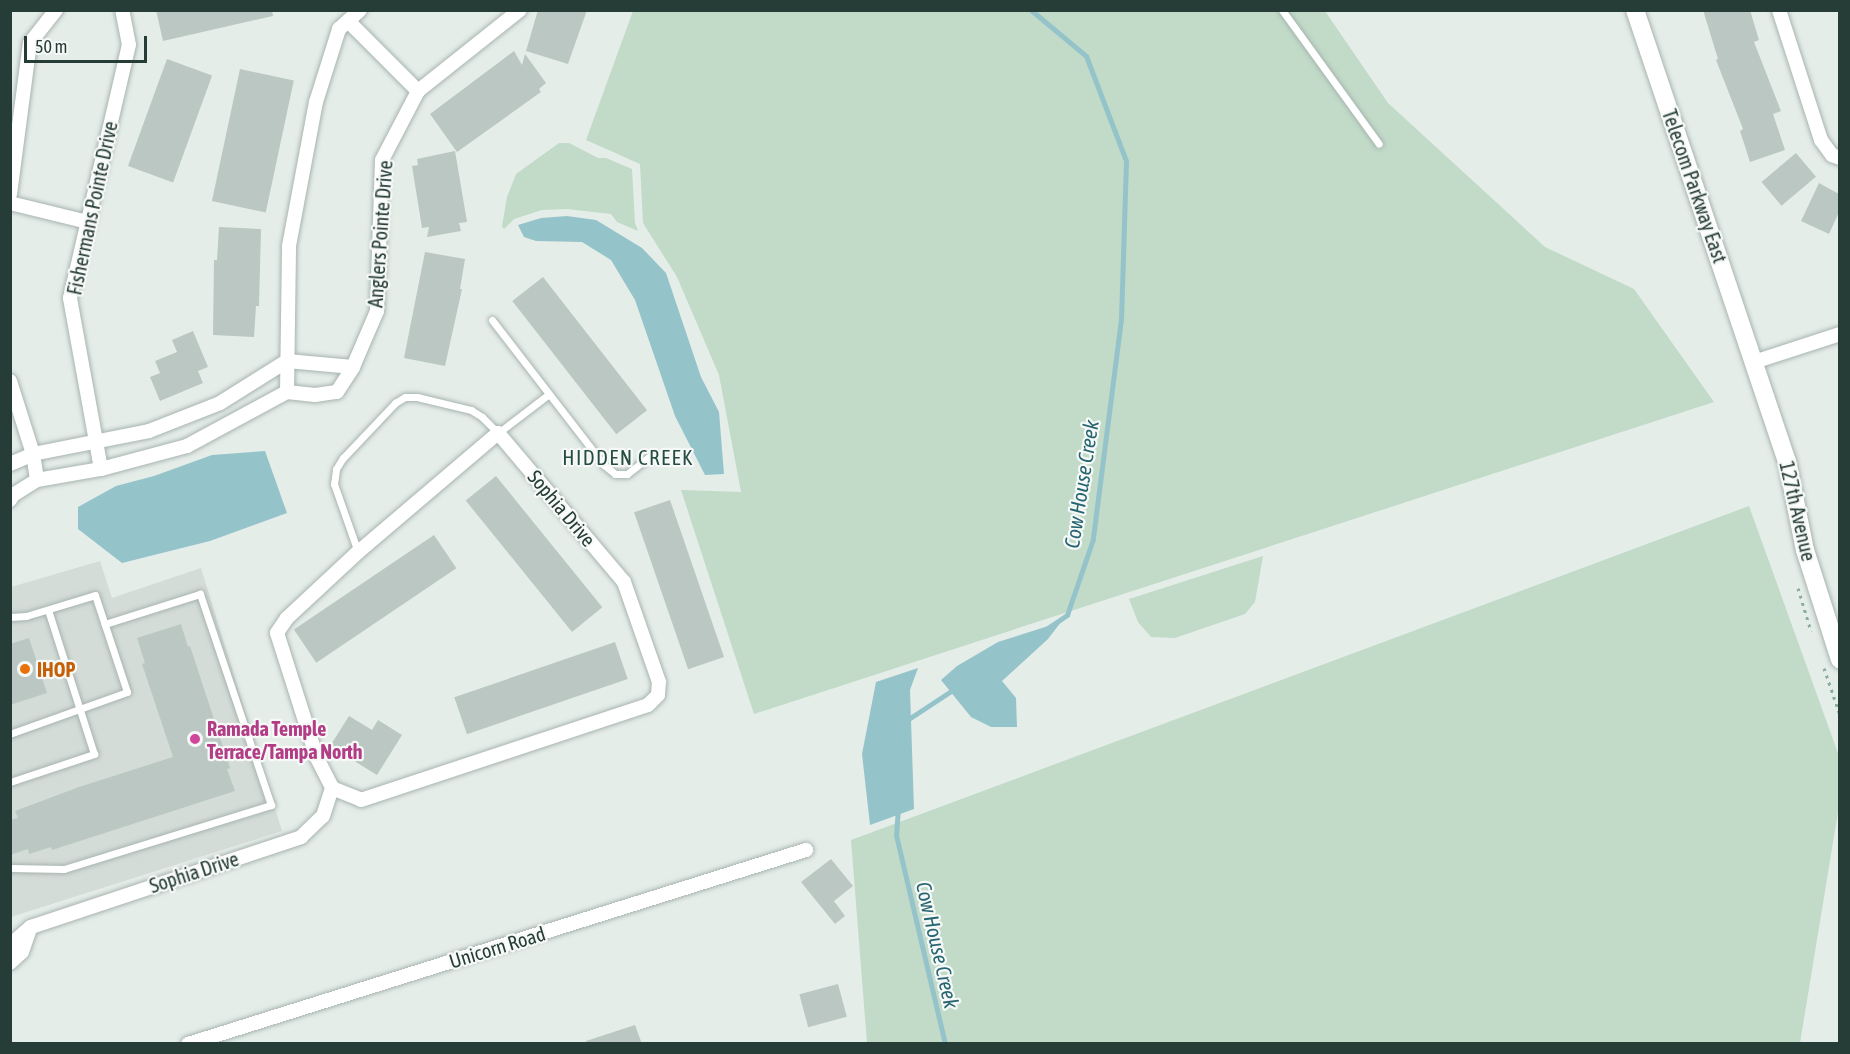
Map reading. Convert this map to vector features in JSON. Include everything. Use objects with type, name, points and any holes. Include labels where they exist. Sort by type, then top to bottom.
[{"type":"street","points":[[10,194],[30,43],[56,10]]},
{"type":"street","name":"Fishermans Pointe Drive","points":[[101,469],[70,298],[129,45],[122,10]]},
{"type":"street","points":[[286,392],[289,246],[316,102],[339,30],[360,10]]},
{"type":"street","name":"Anglers Pointe Drive","points":[[353,368],[376,311],[382,160],[418,92],[520,10]]},
{"type":"street","name":"Telecom Parkway East","points":[[1635,10],[1754,362]]},
{"type":"street","points":[[1779,10],[1821,140],[1832,155],[1839,158]]},
{"type":"street","points":[[348,21],[418,92]]},
{"type":"street","points":[[10,202],[88,222]]},
{"type":"street","points":[[1754,362],[1839,334]]},
{"type":"street","points":[[10,464],[33,454],[149,431],[220,403],[287,361],[353,368],[337,392],[315,395],[286,392],[188,446],[101,469],[37,480],[13,495],[10,500]]},
{"type":"street","name":"127th Avenue","points":[[1754,362],[1788,461],[1806,550],[1839,660]]},
{"type":"street","points":[[10,381],[33,454],[37,480]]},
{"type":"street","points":[[220,403],[231,424]]},
{"type":"street","points":[[332,788],[317,758],[277,633],[287,618],[358,552],[498,433]]},
{"type":"street","name":"Sophia Drive","points":[[10,945],[31,927],[301,837],[323,816],[332,788],[361,800],[648,705],[658,695],[658,682],[624,582],[498,433]]},
{"type":"street","name":"Unicorn Road","points":[[188,1044],[806,850]]},
{"type":"street","points":[[10,963],[22,952],[31,927]]},
{"type":"lane","points":[[1282,10],[1379,144]]},
{"type":"lane","points":[[492,320],[604,465],[615,474],[627,474],[649,457]]},
{"type":"lane","points":[[358,552],[334,484],[336,470],[343,458],[395,403],[405,397],[417,397],[471,410],[482,417],[498,433],[549,394]]},
{"type":"lane","points":[[10,868],[64,869],[271,805],[200,594],[105,624]]},
{"type":"lane","points":[[10,617],[26,616],[96,596],[127,692],[10,734]]},
{"type":"lane","points":[[10,782],[94,754],[48,610]]},
{"type":"shaded area","points":[[100,561],[112,598],[201,568],[282,831],[11,917],[11,587]]},
{"type":"green space","points":[[633,11],[1325,11],[1388,103],[1545,247],[1634,289],[1714,402],[754,714],[681,490],[741,492],[719,375],[677,277],[643,223],[640,164],[586,140]]},
{"type":"green space","points":[[559,143],[569,143],[598,158],[606,158],[632,169],[635,223],[638,231],[617,222],[611,214],[567,209],[542,210],[514,219],[504,229],[502,226],[507,197],[516,174]]},
{"type":"green space","points":[[1749,506],[1839,756],[1839,806],[1800,1043],[867,1043],[851,840]]},
{"type":"green space","points":[[1263,556],[1255,602],[1245,614],[1175,638],[1151,637],[1138,622],[1129,599]]},
{"type":"water","points":[[567,216],[596,220],[642,248],[666,273],[701,377],[719,412],[724,474],[705,475],[675,416],[635,300],[611,260],[582,242],[536,241],[524,237],[518,225],[541,218]]},
{"type":"water","points":[[265,451],[287,513],[210,541],[122,563],[78,529],[78,507],[116,486],[154,476],[212,455]]},
{"type":"water","points":[[1061,622],[1048,639],[1002,681],[1016,698],[1017,727],[991,727],[971,717],[941,680],[957,666],[998,642]]},
{"type":"water","points":[[918,668],[910,690],[914,809],[870,825],[862,754],[876,682]]},
{"type":"building","points":[[156,10],[272,10],[273,16],[163,41]]},
{"type":"building","points":[[538,10],[587,10],[568,64],[526,51]]},
{"type":"building","points":[[1703,10],[1750,10],[1759,40],[1754,42],[1781,111],[1773,114],[1785,150],[1750,162],[1740,131],[1743,129],[1716,60],[1718,59]]},
{"type":"building","points":[[514,51],[522,65],[525,54],[546,83],[539,89],[541,92],[457,152],[430,114]]},
{"type":"building","points":[[167,59],[212,75],[173,183],[128,166]]},
{"type":"building","points":[[240,69],[294,80],[266,212],[212,201]]},
{"type":"building","points":[[455,151],[467,222],[459,223],[461,231],[427,237],[429,227],[422,228],[412,166],[418,165],[417,159]]},
{"type":"building","points":[[1796,153],[1816,177],[1781,206],[1762,182]]},
{"type":"building","points":[[1819,183],[1839,194],[1839,212],[1829,234],[1801,221]]},
{"type":"building","points":[[219,227],[261,229],[259,306],[256,306],[254,337],[213,335],[214,260],[217,260]]},
{"type":"building","points":[[425,252],[465,259],[460,289],[462,289],[445,366],[404,358]]},
{"type":"building","points":[[543,277],[647,410],[616,434],[512,301]]},
{"type":"building","points":[[193,331],[208,367],[198,371],[203,383],[160,401],[150,377],[160,373],[155,361],[177,352],[172,340]]},
{"type":"building","points":[[496,476],[602,607],[572,632],[466,501]]},
{"type":"building","points":[[670,500],[724,657],[688,669],[634,512]]},
{"type":"building","points":[[434,535],[456,568],[316,663],[294,630]]},
{"type":"building","name":"Ramada Temple Terrace/Tampa North","points":[[181,624],[230,768],[227,769],[235,791],[52,850],[51,847],[29,854],[28,849],[10,855],[10,820],[18,818],[15,811],[79,787],[173,757],[142,664],[145,663],[137,638]]},
{"type":"building","name":"IHOP","points":[[29,638],[47,693],[10,705],[10,644]]},
{"type":"building","points":[[615,642],[628,679],[467,734],[454,697]]},
{"type":"building","points":[[349,716],[372,730],[378,720],[402,735],[377,775],[330,746]]},
{"type":"building","points":[[831,859],[853,886],[834,901],[845,916],[835,924],[801,882]]},
{"type":"building","points":[[838,984],[847,1017],[808,1027],[799,994]]},
{"type":"building","points":[[635,1025],[642,1044],[586,1044],[586,1041]]},
{"type":"waterway","name":"Cow House Creek","points":[[1031,10],[1086,56],[1126,161],[1121,319],[1093,539],[1067,615],[1048,628]]},
{"type":"waterway","name":"Cow House Creek","points":[[907,720],[957,687]]},
{"type":"waterway","name":"Cow House Creek","points":[[898,808],[896,835],[945,1044]]},
{"type":"place","name":"IHOP","points":[[25,669]]},
{"type":"place","name":"Ramada Temple Terrace/Tampa North","points":[[195,739]]},
{"type":"district","name":"HIDDEN CREEK","points":[[628,457]]}]
